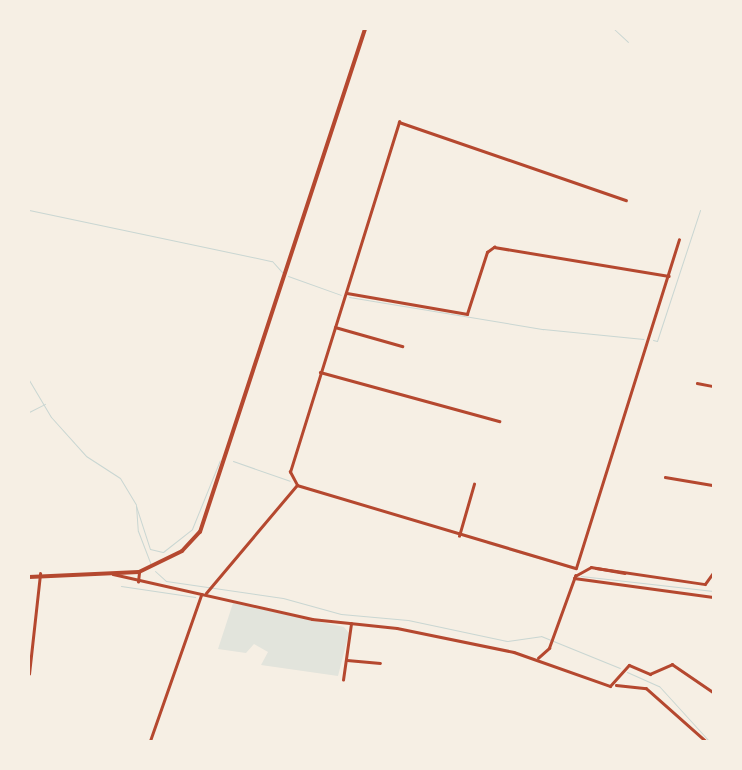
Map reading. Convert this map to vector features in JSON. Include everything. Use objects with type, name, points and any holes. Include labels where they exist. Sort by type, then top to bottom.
[{"type":"main road","points":[[29,577],[40,574],[139,572],[185,550],[206,520],[365,29]]},
{"type":"street","points":[[626,200],[403,122],[398,126],[290,472],[297,485],[569,569],[579,565],[679,240]]},
{"type":"street","points":[[347,293],[467,314],[487,252],[494,247],[668,276]]},
{"type":"street","points":[[335,327],[402,346]]},
{"type":"street","points":[[320,372],[499,421]]},
{"type":"street","points":[[697,383],[713,386]]},
{"type":"street","points":[[665,477],[713,485]]},
{"type":"street","points":[[459,536],[474,484]]},
{"type":"street","points":[[206,594],[297,485]]},
{"type":"street","points":[[538,658],[549,648],[572,579],[585,568],[705,584],[713,573]]},
{"type":"street","points":[[138,582],[139,572]]},
{"type":"street","points":[[29,674],[40,574]]},
{"type":"street","points":[[114,574],[138,582],[351,624],[410,630],[538,658],[615,685],[646,688],[706,741]]},
{"type":"street","points":[[572,579],[713,597]]},
{"type":"street","points":[[150,741],[201,595]]},
{"type":"street","points":[[344,680],[351,624]]},
{"type":"street","points":[[347,660],[380,663]]},
{"type":"street","points":[[615,685],[629,666],[650,674],[672,664],[713,692]]},
{"type":"shaded area","points":[[233,603],[344,627],[349,633],[338,676],[261,665],[268,652],[254,644],[246,653],[218,649]]},
{"type":"waterway","points":[[614,29],[628,42]]},
{"type":"waterway","points":[[29,210],[272,261],[282,272]]},
{"type":"waterway","points":[[653,340],[657,341],[700,210]]},
{"type":"waterway","points":[[288,276],[341,295]]},
{"type":"waterway","points":[[349,297],[543,329],[644,339]]},
{"type":"waterway","points":[[29,380],[51,417],[86,456],[120,478],[136,505],[138,531],[151,565]]},
{"type":"waterway","points":[[29,412],[45,404]]},
{"type":"waterway","points":[[136,506],[150,549],[163,552],[192,529],[220,460]]},
{"type":"waterway","points":[[233,461],[290,481]]},
{"type":"waterway","points":[[487,543],[569,567]]},
{"type":"waterway","points":[[155,571],[166,581],[283,598],[341,614],[408,620],[507,641],[541,636],[620,668]]},
{"type":"waterway","points":[[581,576],[713,591]]},
{"type":"waterway","points":[[121,586],[195,597]]},
{"type":"waterway","points":[[627,672],[659,686],[709,741]]}]
